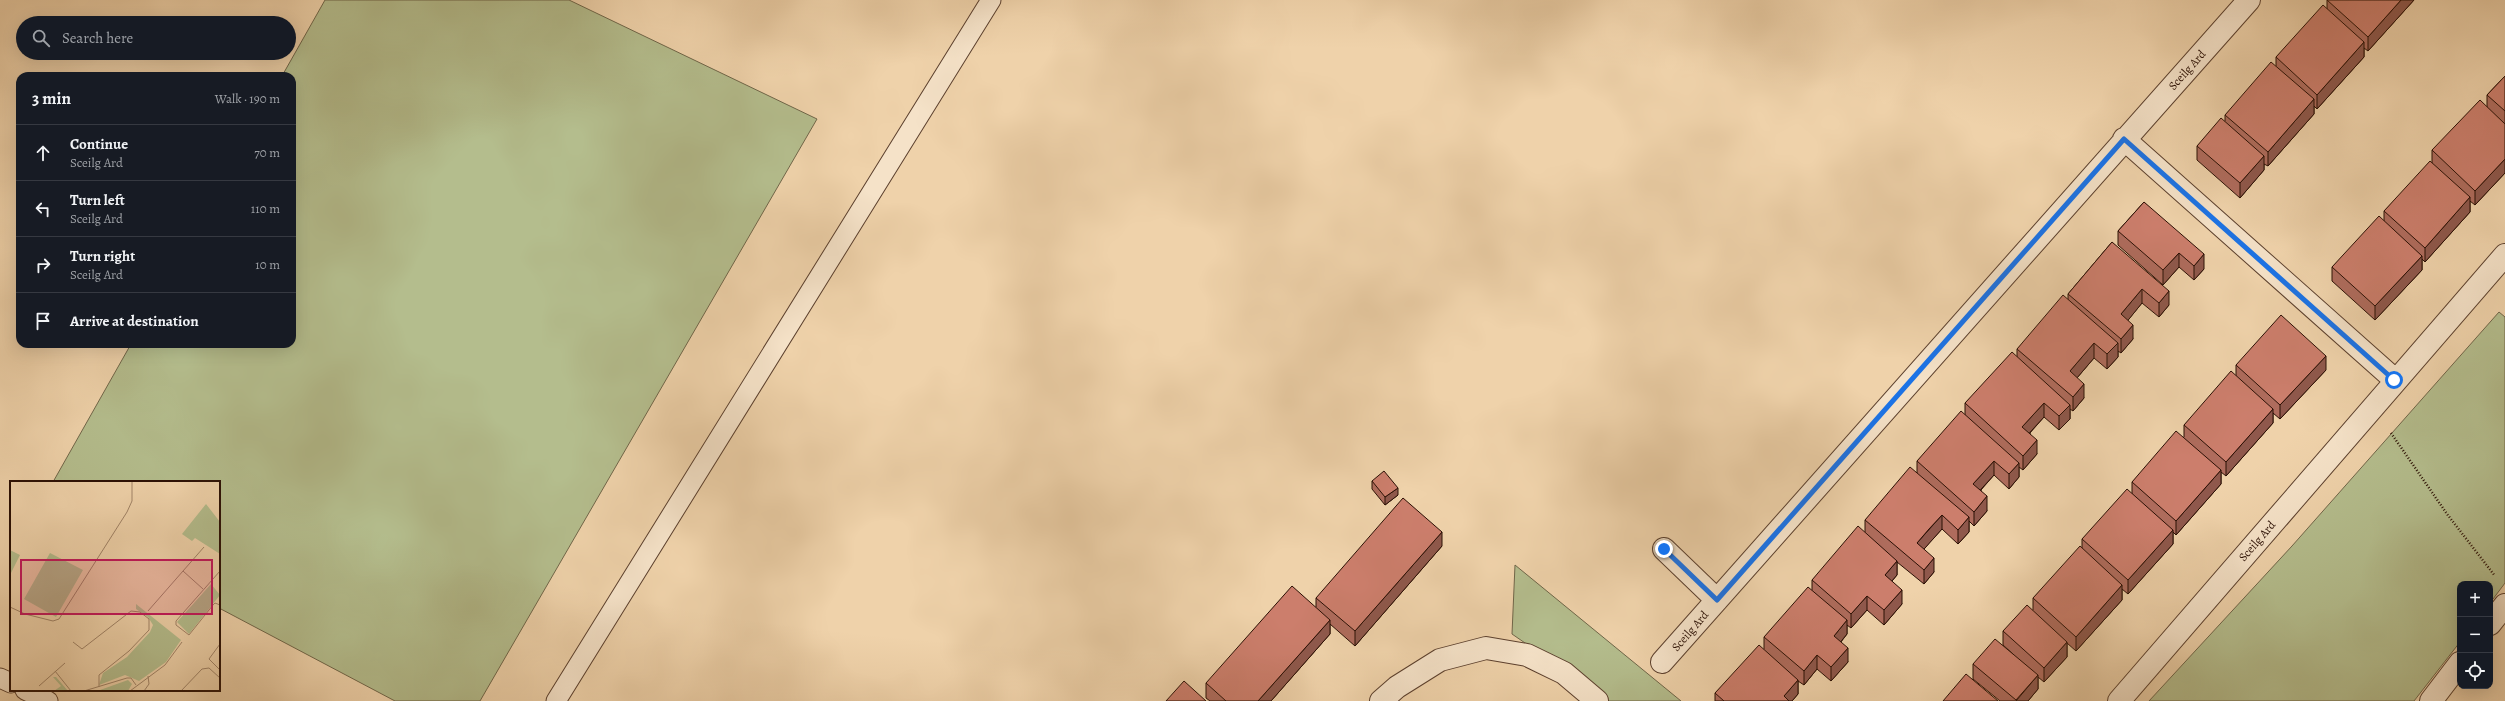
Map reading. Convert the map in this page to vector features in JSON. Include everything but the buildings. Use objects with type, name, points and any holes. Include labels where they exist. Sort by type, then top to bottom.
[{"type":"street","name":"Sceilg Ard","points":[[1662,662],[2124,139],[2249,0]]},
{"type":"street","points":[[2124,139],[2394,380]]},
{"type":"street","name":"Sceilg Ard","points":[[2119,701],[2394,380],[2505,255]]},
{"type":"street","name":"Sceilg Ard","points":[[1664,549],[1717,600]]},
{"type":"street","points":[[2493,620],[2505,605]]},
{"type":"street","points":[[1381,701],[1397,687],[1440,660],[1486,648],[1527,655],[1564,673],[1597,701]]},
{"type":"street","points":[[2431,701],[2457,667]]},
{"type":"lane","points":[[556,701],[861,213],[991,0]]},
{"type":"lane","points":[[0,678],[10,683]]},
{"type":"lane","points":[[27,691],[48,701]]},
{"type":"path","points":[[2372,407],[2447,514],[2494,576],[2500,579]]},
{"type":"green space","points":[[325,0],[569,0],[817,119],[480,701],[395,701],[220,609],[220,481],[54,481],[129,348],[296,348],[296,72],[284,72],[291,60],[296,60],[296,51]]},
{"type":"green space","points":[[2499,312],[2505,317],[2505,583],[2493,599],[2493,581],[2457,581],[2457,646],[2414,701],[2149,701],[2292,546]]},
{"type":"green space","points":[[1515,565],[1681,701],[1609,701],[1512,634]]},
{"type":"route","points":[[1664,549],[1717,600],[2124,139],[2394,380]]}]
